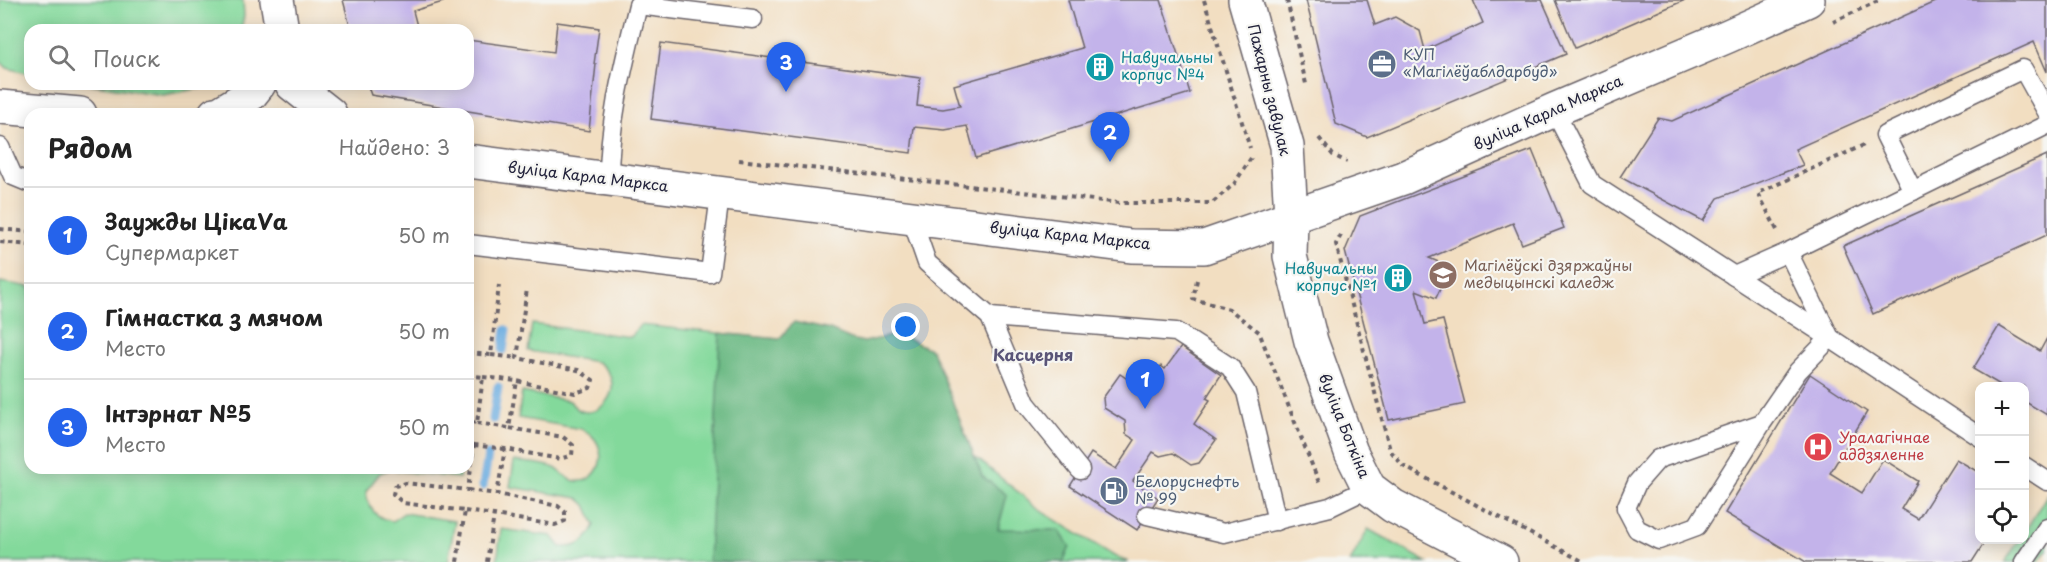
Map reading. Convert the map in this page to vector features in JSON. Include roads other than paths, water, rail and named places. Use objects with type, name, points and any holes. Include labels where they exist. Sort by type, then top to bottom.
[{"type":"main road","points":[[277,0],[281,24]]},
{"type":"main road","name":"Пажарны завулак","points":[[1245,0],[1287,146],[1291,216]]},
{"type":"main road","name":"вуліца Карла Маркса","points":[[474,162],[1131,246],[1204,247],[1403,178],[1808,0]]},
{"type":"main road","points":[[228,108],[254,90]]},
{"type":"main road","points":[[300,90],[322,108]]},
{"type":"main road","points":[[0,107],[24,109]]},
{"type":"main road","name":"вуліца Боткіна","points":[[1291,216],[1290,256],[1311,340],[1351,452],[1370,489],[1393,506],[1501,562]]},
{"type":"lane","points":[[609,179],[609,145],[615,102],[638,5],[753,19]]},
{"type":"lane","points":[[1913,191],[1885,135],[2023,69],[2047,112]]},
{"type":"lane","points":[[1554,110],[1592,184],[1978,436]]},
{"type":"lane","points":[[1734,276],[1788,252],[2047,125]]},
{"type":"lane","points":[[0,147],[13,176],[24,181]]},
{"type":"lane","points":[[474,245],[710,273],[720,195]]},
{"type":"lane","points":[[911,217],[927,263],[990,317],[1026,403],[1080,470]]},
{"type":"lane","points":[[1788,252],[1830,338]]},
{"type":"lane","points":[[990,317],[1176,332],[1230,367],[1246,392],[1277,520]]},
{"type":"lane","points":[[1762,423],[1658,459],[1637,483],[1626,508],[1637,529],[1659,540],[1697,526],[1798,371],[1830,338]]},
{"type":"lane","points":[[2029,468],[2046,477]]},
{"type":"lane","points":[[1147,515],[1224,533],[1330,507],[1370,489]]},
{"type":"lane","points":[[2024,562],[2047,528]]},
{"type":"waterway","points":[[503,350],[506,330]]},
{"type":"waterway","points":[[493,419],[498,387]]},
{"type":"waterway","points":[[483,486],[488,455]]},
{"type":"place","name":"КУП «Магілёўаблдарбуд»","points":[[1382,64]]},
{"type":"place","name":"Навучальны корпус №4","points":[[1100,67]]},
{"type":"place","name":"Інтэрнат №5","points":[[786,92]]},
{"type":"place","name":"Гімнастка з мячом","points":[[1110,162]]},
{"type":"place","name":"Магілёўскі дзяржаўны медыцынскі каледж","points":[[1443,275]]},
{"type":"place","name":"Навучальны корпус №1","points":[[1398,278]]},
{"type":"place","name":"Заужды ЦікаVа","points":[[1145,409]]},
{"type":"place","name":"Уралагічнае аддзяленне","points":[[1818,447]]},
{"type":"place","name":"Белоруснефть № 99","points":[[1114,491]]},
{"type":"district","name":"Касцерня","points":[[1033,355]]}]
